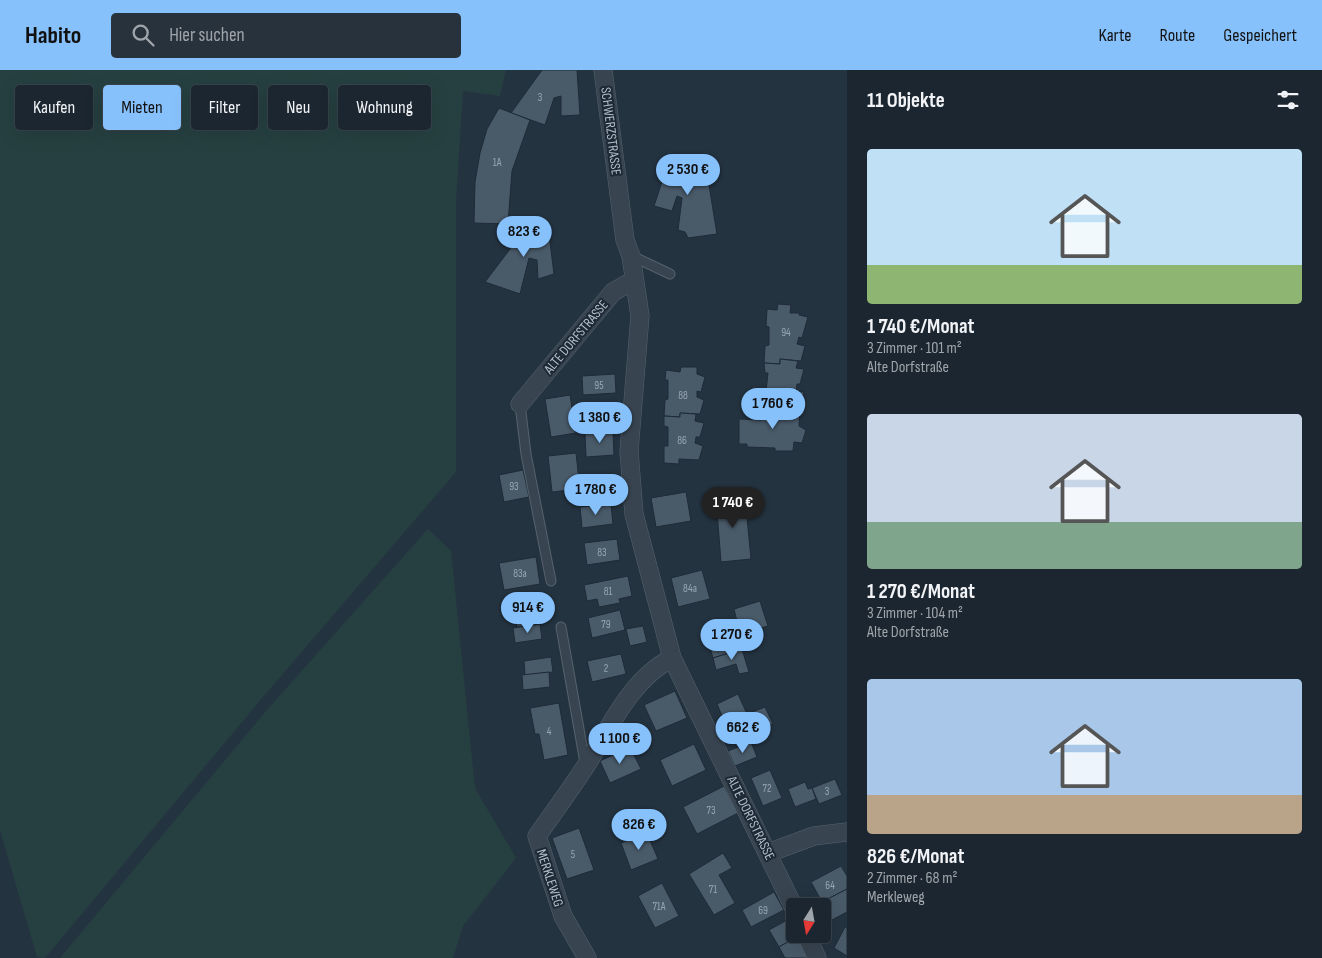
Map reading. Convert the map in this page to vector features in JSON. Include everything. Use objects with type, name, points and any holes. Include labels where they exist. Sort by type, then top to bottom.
[{"type":"street","name":"SCHWERZSTRASSE","points":[[603,70],[625,240],[631,256],[634,280]]},
{"type":"street","name":"ALTE DORFSTRASSE","points":[[520,404],[613,292],[634,280],[640,316],[629,451],[634,514],[672,658],[789,898]]},
{"type":"street","name":"MERKLEWEG","points":[[587,958],[563,916],[537,836],[586,766],[628,697],[658,665],[672,658]]},
{"type":"street","points":[[768,853],[814,836],[847,832]]},
{"type":"street","points":[[810,943],[817,958]]},
{"type":"lane","points":[[631,256],[670,274]]},
{"type":"lane","points":[[520,404],[526,454],[551,580]]},
{"type":"lane","points":[[561,627],[586,766]]},
{"type":"green space","points":[[0,70],[506,70],[500,96],[463,91],[456,202],[456,472],[258,703],[45,958],[37,957],[0,830]]},
{"type":"green space","points":[[428,529],[451,551],[475,788],[516,858],[463,926],[453,958],[60,958],[266,711]]},
{"type":"building","points":[[542,70],[577,70],[580,115],[561,116],[561,96],[554,98],[545,125],[511,113]]},
{"type":"building","points":[[499,108],[530,120],[512,171],[508,224],[474,223],[475,182],[480,153],[487,129]]},
{"type":"building","points":[[671,154],[703,161],[700,177],[708,179],[717,234],[688,238],[685,232],[678,230],[682,198],[677,196],[672,211],[654,206]]},
{"type":"building","points":[[518,225],[548,226],[554,274],[538,279],[537,260],[529,258],[520,294],[485,282],[516,241]]},
{"type":"building","points":[[778,304],[791,305],[790,313],[800,313],[799,315],[808,317],[802,338],[799,337],[797,344],[805,346],[801,361],[780,359],[780,364],[764,363],[765,346],[769,345],[769,327],[766,326],[767,309],[777,310]]},
{"type":"building","points":[[780,359],[798,361],[796,368],[804,369],[796,391],[804,392],[800,407],[780,406],[779,412],[764,410],[768,373],[765,373],[764,363],[780,364]]},
{"type":"building","points":[[681,367],[697,367],[697,374],[705,377],[701,392],[697,391],[697,397],[704,400],[700,414],[680,413],[680,417],[664,416],[665,400],[668,399],[668,380],[665,380],[666,370],[680,372]]},
{"type":"building","points":[[615,374],[616,393],[583,395],[582,376]]},
{"type":"building","points":[[570,395],[576,433],[551,437],[545,399]]},
{"type":"building","points":[[780,406],[800,407],[799,426],[806,430],[802,443],[794,442],[793,451],[775,451],[775,448],[747,447],[747,444],[739,444],[739,419],[761,420],[761,410],[779,412]]},
{"type":"building","points":[[612,409],[613,432],[585,434],[584,411]]},
{"type":"building","points":[[680,413],[696,414],[695,421],[704,423],[700,437],[696,437],[695,443],[703,446],[699,460],[679,459],[679,464],[664,463],[664,446],[668,446],[668,427],[664,426],[664,416],[680,417]]},
{"type":"building","points":[[613,432],[614,455],[586,457],[585,434]]},
{"type":"building","points":[[576,453],[580,489],[552,492],[548,456]]},
{"type":"building","points":[[523,470],[529,497],[504,502],[499,475]]},
{"type":"building","points":[[686,492],[691,521],[656,527],[651,498]]},
{"type":"building","points":[[745,496],[751,559],[721,562],[716,499]]},
{"type":"building","points":[[611,504],[613,524],[582,528],[580,507]]},
{"type":"building","points":[[617,539],[620,560],[587,565],[584,543]]},
{"type":"building","points":[[536,557],[540,584],[504,590],[499,563]]},
{"type":"building","points":[[702,570],[710,599],[678,607],[671,578]]},
{"type":"building","points":[[628,576],[632,596],[619,599],[620,603],[599,607],[597,599],[587,601],[584,585]]},
{"type":"building","points":[[760,601],[768,626],[740,634],[734,609]]},
{"type":"building","points":[[542,609],[544,624],[517,627],[515,613]]},
{"type":"building","points":[[620,610],[625,630],[592,638],[588,618]]},
{"type":"building","points":[[540,624],[542,639],[515,643],[513,628]]},
{"type":"building","points":[[643,626],[647,642],[630,646],[626,629]]},
{"type":"building","points":[[736,627],[742,649],[713,658],[709,644],[729,639],[726,630]]},
{"type":"building","points":[[742,649],[749,672],[739,674],[736,664],[716,670],[713,658]]},
{"type":"building","points":[[621,654],[626,674],[592,682],[587,661]]},
{"type":"building","points":[[551,657],[553,672],[525,675],[524,661]]},
{"type":"building","points":[[549,672],[550,687],[523,690],[522,675]]},
{"type":"building","points":[[675,691],[687,718],[656,731],[644,705]]},
{"type":"building","points":[[738,694],[747,714],[765,707],[773,724],[741,737],[734,719],[725,723],[717,704]]},
{"type":"building","points":[[559,703],[568,755],[544,760],[539,734],[535,734],[530,708]]},
{"type":"building","points":[[751,742],[757,757],[735,766],[728,751]]},
{"type":"building","points":[[694,744],[706,770],[672,786],[660,760]]},
{"type":"building","points":[[630,747],[641,769],[610,783],[600,761]]},
{"type":"building","points":[[770,770],[782,798],[763,806],[751,778]]},
{"type":"building","points":[[835,779],[842,795],[819,804],[812,788]]},
{"type":"building","points":[[805,782],[808,789],[812,788],[816,799],[795,807],[788,789]]},
{"type":"building","points":[[724,786],[738,813],[697,834],[683,807]]},
{"type":"building","points":[[579,828],[594,870],[567,879],[552,838]]},
{"type":"building","points":[[647,833],[658,859],[631,870],[621,843]]},
{"type":"building","points":[[723,853],[732,868],[719,875],[735,903],[714,915],[689,874]]},
{"type":"building","points":[[841,866],[847,876],[847,889],[830,898],[820,898],[811,882]]},
{"type":"building","points":[[662,883],[679,916],[655,928],[638,896]]},
{"type":"building","points":[[847,889],[847,912],[832,920],[830,898]]},
{"type":"building","points":[[774,892],[784,910],[751,927],[742,910]]},
{"type":"building","points":[[786,921],[786,943],[779,947],[769,930]]},
{"type":"building","points":[[845,927],[847,928],[847,956],[834,948]]},
{"type":"building","points":[[786,943],[802,943],[810,958],[785,958],[779,947]]}]
